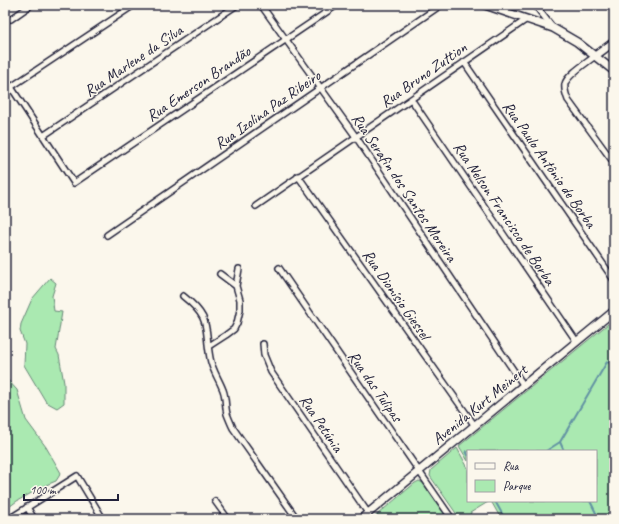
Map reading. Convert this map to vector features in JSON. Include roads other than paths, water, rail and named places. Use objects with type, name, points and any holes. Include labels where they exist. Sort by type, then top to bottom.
[{"type":"main road","points":[[485,5],[553,28],[577,42],[614,71]]},
{"type":"main road","points":[[595,56],[614,42]]},
{"type":"main road","name":"Avenida Kurt Meinert","points":[[361,519],[614,311]]},
{"type":"street","points":[[11,19],[31,5]]},
{"type":"street","points":[[5,91],[134,5]]},
{"type":"street","name":"Rua Marlene da Silva","points":[[43,136],[237,5]]},
{"type":"street","name":"Rua Serafin dos Santos Moreira","points":[[261,5],[356,137],[524,386]]},
{"type":"street","name":"Rua Emerson Brandão","points":[[43,136],[74,183],[337,5]]},
{"type":"street","name":"Rua Izolina Paz Ribeiro","points":[[107,235],[441,5]]},
{"type":"street","points":[[535,5],[553,28]]},
{"type":"street","name":"Rua Bruno Zuttion","points":[[256,206],[527,18]]},
{"type":"street","points":[[595,56],[567,79],[564,85],[565,93],[568,100],[614,163]]},
{"type":"street","name":"Rua Paulo Antônio de Borba","points":[[464,62],[614,280]]},
{"type":"street","points":[[11,87],[43,136]]},
{"type":"street","name":"Rua Nelson Francisco de Borba","points":[[411,98],[577,342]]},
{"type":"street","name":"Rua Dionísio Giessel","points":[[298,176],[475,426]]},
{"type":"street","name":"Rua das Tulipas","points":[[279,268],[452,519]]},
{"type":"street","points":[[209,346],[234,329],[237,323],[240,310],[240,300],[236,286],[239,269]]},
{"type":"street","points":[[220,274],[236,286]]},
{"type":"street","points":[[183,296],[197,308],[206,324],[210,359],[213,369],[224,390],[228,414],[233,428],[297,519]]},
{"type":"street","name":"Rua Petúnia","points":[[263,344],[265,359],[272,372],[368,513]]},
{"type":"street","points":[[9,519],[77,476],[103,519]]},
{"type":"street","points":[[215,501],[228,519]]},
{"type":"street","points":[[27,508],[34,519]]},
{"type":"waterway","points":[[548,450],[560,442],[607,362],[614,364]]},
{"type":"waterway","points":[[560,442],[564,450]]},
{"type":"waterway","points":[[496,502],[505,519]]},
{"type":"waterway","points":[[590,502],[599,519]]}]
